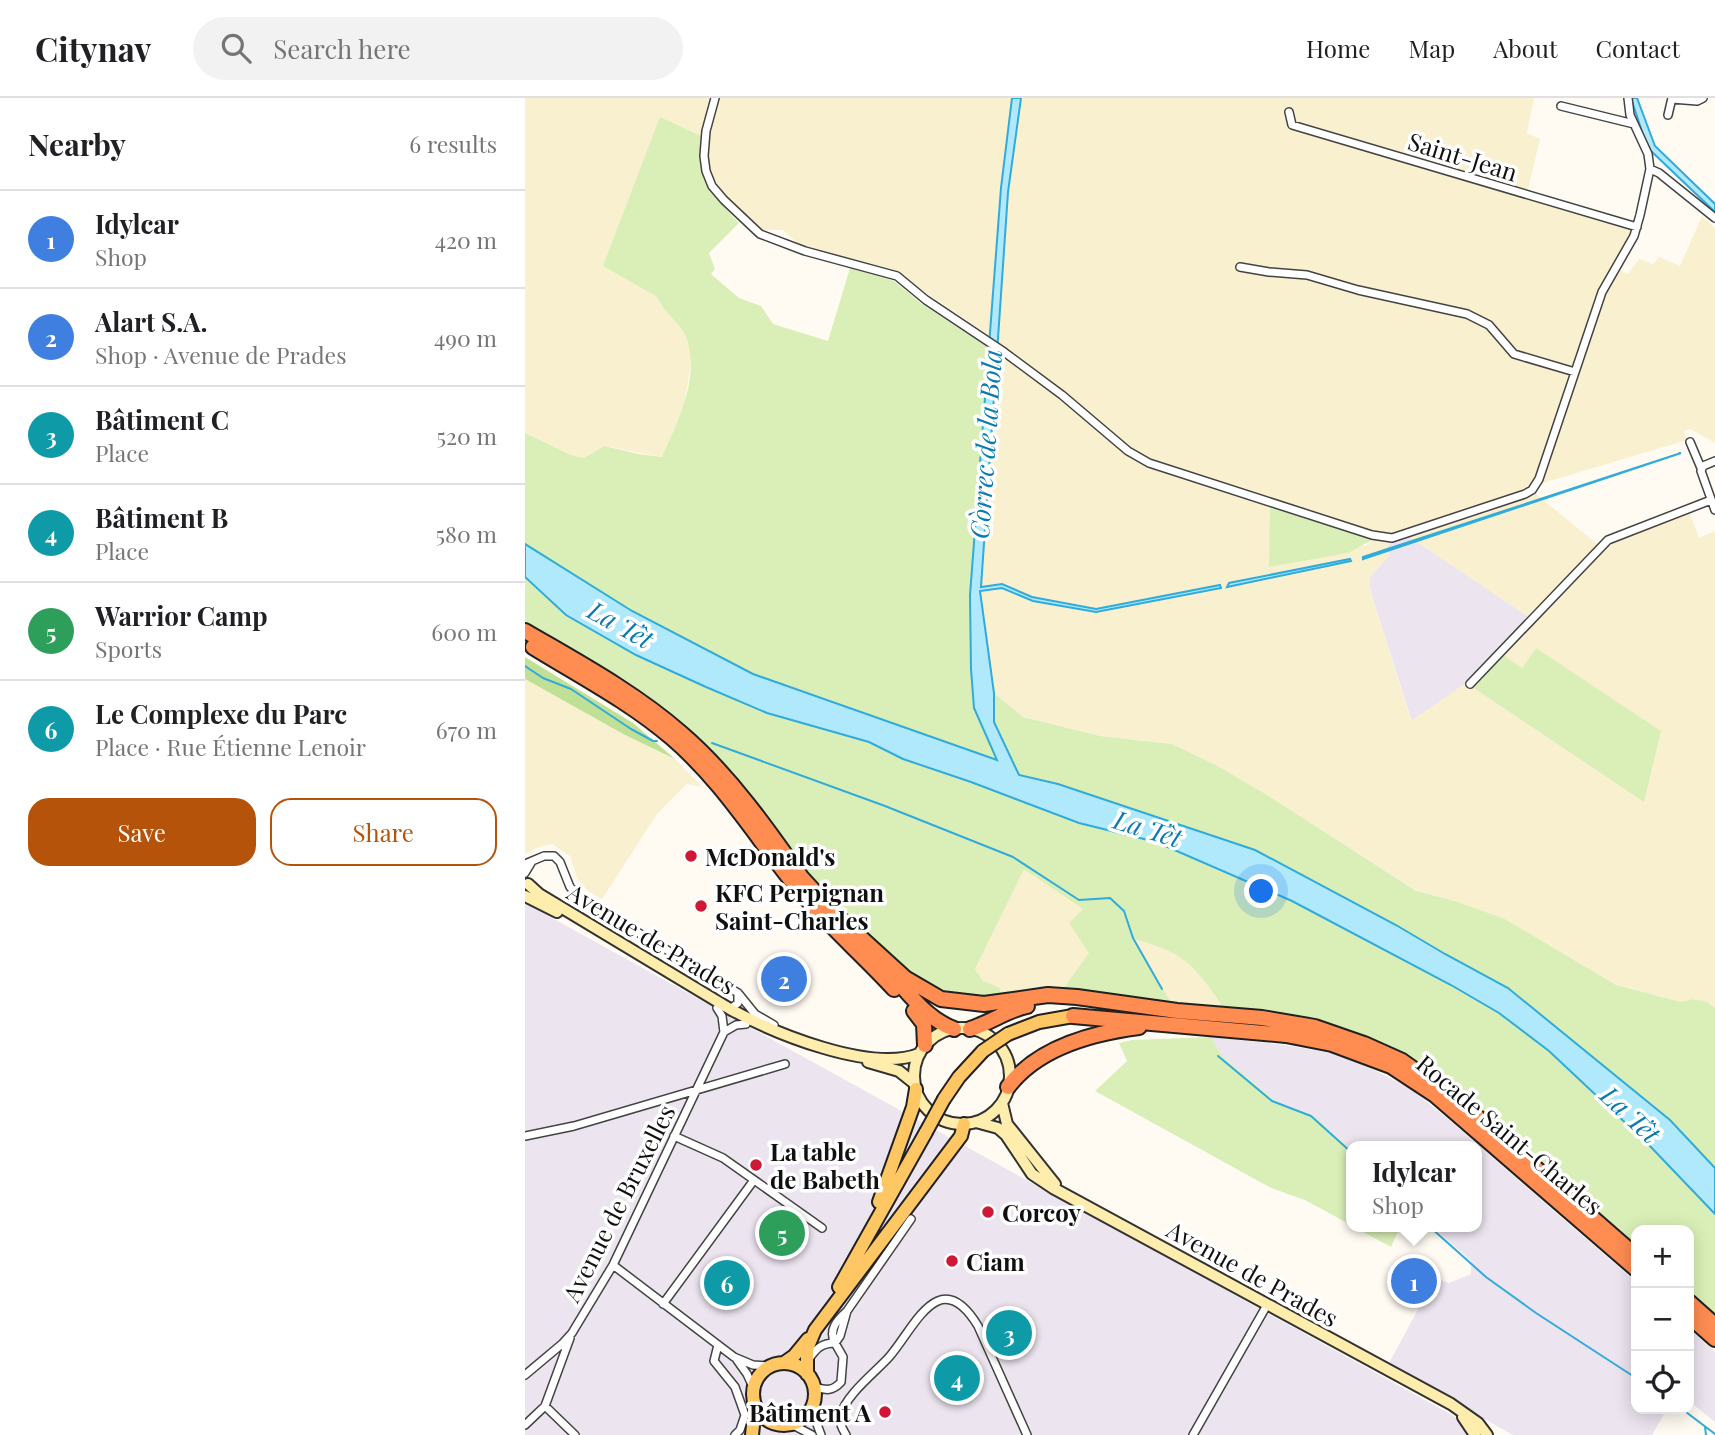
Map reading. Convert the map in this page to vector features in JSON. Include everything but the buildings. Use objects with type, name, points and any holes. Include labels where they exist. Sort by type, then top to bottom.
[{"type":"highway","points":[[525,631],[617,687],[680,732],[720,771],[838,922],[893,982],[924,1024],[922,1049]]},
{"type":"highway","points":[[525,642],[614,696],[672,738],[705,769],[730,798],[818,913],[929,1016],[954,1029]]},
{"type":"highway","points":[[803,878],[838,917],[905,978],[941,999],[984,1004],[1048,995],[1067,996],[1177,1011],[1262,1018],[1304,1025],[1348,1038]]},
{"type":"highway","points":[[970,1029],[1016,1008],[1057,1002],[1138,1012],[1304,1025]]},
{"type":"highway","points":[[1073,1016],[1093,1013],[1235,1023],[1312,1030],[1348,1038]]},
{"type":"highway","points":[[1073,1016],[1262,1033]]},
{"type":"highway","points":[[1008,1087],[1020,1071],[1035,1061],[1091,1036],[1114,1030],[1143,1027],[1262,1033]]},
{"type":"highway","name":"Rocade Saint-Charles","points":[[1262,1033],[1332,1044],[1370,1057],[1413,1079],[1454,1111],[1631,1265]]},
{"type":"highway","name":"Rocade Saint-Charles","points":[[1348,1038],[1402,1061],[1430,1079],[1631,1252]]},
{"type":"highway","points":[[1694,1306],[1715,1325]]},
{"type":"highway","points":[[1694,1320],[1715,1339]]},
{"type":"main road","name":"Avenue de Prades","points":[[526,884],[591,931],[717,1009],[791,1044],[899,1071],[915,1086]]},
{"type":"main road","name":"Avenue de Prades","points":[[526,884],[730,1009],[808,1044],[887,1059],[902,1059],[922,1049]]},
{"type":"main road","points":[[759,1435],[771,1427],[787,1424],[806,1415],[811,1408],[814,1387],[807,1368],[807,1349],[815,1330],[944,1099],[959,1077],[983,1051],[1008,1034],[1039,1022],[1073,1016]]},
{"type":"main road","points":[[860,1249],[913,1107],[914,1068],[922,1049],[943,1031],[970,1029],[985,1034],[1002,1050],[1008,1064],[1008,1087],[1002,1103],[986,1118],[970,1123],[947,1121],[931,1112],[919,1099],[915,1086]]},
{"type":"main road","name":"Avenue de Prades","points":[[1002,1103],[1007,1124],[1016,1137],[1055,1184],[1070,1196]]},
{"type":"main road","name":"Avenue de Prades","points":[[970,1123],[998,1128],[1006,1135],[1032,1174],[1053,1188],[1462,1410],[1478,1423],[1487,1435]]},
{"type":"main road","points":[[784,1363],[802,1347],[970,1123]]},
{"type":"main road","points":[[752,1435],[755,1406],[753,1387],[756,1379],[769,1366],[784,1363],[807,1368]]},
{"type":"main road","name":"Avenue de Prades","points":[[1417,1387],[1461,1415],[1475,1435]]},
{"type":"main road","points":[[755,1406],[767,1420],[787,1424]]},
{"type":"street","points":[[715,98],[706,131],[706,171],[712,186],[760,234],[805,251],[888,272],[1004,352],[1128,451],[1149,463],[1373,535],[1392,538],[1484,509],[1532,490],[1539,479],[1602,292],[1637,228],[1650,169],[1648,154],[1634,124],[1628,98]]},
{"type":"street","points":[[1668,114],[1672,99],[1697,101],[1703,98]]},
{"type":"street","points":[[1561,106],[1634,124]]},
{"type":"street","name":"Saint-Jean","points":[[1289,112],[1292,125],[1637,228]]},
{"type":"street","points":[[1650,169],[1659,173],[1715,218]]},
{"type":"street","points":[[1240,267],[1307,275],[1358,290],[1467,314],[1492,328],[1514,354],[1575,372]]},
{"type":"street","points":[[1690,442],[1715,510]]},
{"type":"street","points":[[1701,468],[1715,461]]},
{"type":"street","points":[[1470,684],[1608,540],[1711,500]]},
{"type":"street","points":[[526,884],[528,864],[544,856],[554,856],[560,862],[571,887],[581,898],[739,993],[755,1014],[808,1044]]},
{"type":"street","points":[[730,1009],[738,1003],[739,993]]},
{"type":"street","points":[[717,1009],[722,1016],[724,1032],[736,1025],[746,1024]]},
{"type":"street","name":"Avenue de Bruxelles","points":[[525,1375],[572,1333],[613,1265],[724,1032]]},
{"type":"street","points":[[525,1136],[574,1126],[785,1064]]},
{"type":"street","points":[[705,1072],[725,1080]]},
{"type":"street","points":[[674,1136],[723,1158],[822,1228]]},
{"type":"street","points":[[663,1304],[754,1180]]},
{"type":"street","points":[[807,1368],[821,1345],[835,1343],[840,1336],[846,1311],[911,1219]]},
{"type":"street","points":[[613,1265],[734,1357],[753,1365],[769,1366]]},
{"type":"street","points":[[846,1435],[840,1424],[841,1412],[848,1402],[891,1354],[919,1314],[933,1302],[947,1299],[968,1309],[978,1326],[1027,1435]]},
{"type":"street","points":[[1193,1435],[1267,1305]]},
{"type":"street","points":[[525,1425],[545,1406],[572,1333]]},
{"type":"street","points":[[814,1387],[835,1389],[841,1382],[843,1357],[835,1343]]},
{"type":"street","points":[[718,1345],[714,1361],[734,1387],[745,1415],[740,1430],[735,1435]]},
{"type":"street","points":[[734,1357],[753,1387]]},
{"type":"street","points":[[545,1406],[575,1435]]},
{"type":"street","points":[[811,1408],[821,1435]]},
{"type":"street","points":[[787,1424],[812,1435]]},
{"type":"shaded area","points":[[525,98],[709,98],[701,136],[659,118],[656,296],[660,305],[684,333],[692,357],[684,406],[662,457],[604,446],[584,458],[571,455],[525,433]]},
{"type":"shaded area","points":[[720,98],[1012,98],[1001,188],[989,335],[889,268],[806,247],[797,243],[783,230],[763,230],[727,197],[710,170],[711,132]]},
{"type":"shaded area","points":[[1021,98],[1534,98],[1527,133],[1540,139],[1527,194],[1634,225],[1598,290],[1536,477],[1530,487],[1483,506],[1392,534],[1381,533],[1150,459],[1131,448],[1065,392],[997,342],[1008,192]]},
{"type":"shaded area","points":[[1702,216],[1715,228],[1715,443],[1690,429],[1684,431],[1687,440],[1540,484],[1605,293],[1619,269],[1628,274],[1639,259],[1653,264],[1659,257],[1680,266]]},
{"type":"shaded area","points":[[997,350],[1127,453],[1148,466],[1270,505],[1365,546],[1374,539],[1392,541],[1387,546],[1389,556],[1369,578],[1371,593],[1411,721],[1466,683],[1644,801],[1536,648],[1522,669],[1497,651],[1529,617],[1408,536],[1485,513],[1535,493],[1597,544],[1613,534],[1687,506],[1699,538],[1715,531],[1715,1008],[1707,1002],[1693,999],[1681,1002],[1616,985],[1505,919],[1455,901],[1416,891],[1269,796],[1216,765],[1172,744],[1100,736],[1023,717],[994,693],[980,591]]},
{"type":"shaded area","points":[[1408,536],[1529,617],[1466,683],[1412,722],[1371,593],[1369,578],[1389,556],[1387,546],[1392,541]]},
{"type":"shaded area","points":[[525,679],[625,735],[675,759],[702,787],[687,784],[657,814],[602,899],[589,892],[577,878],[570,856],[552,844],[525,854]]},
{"type":"shaded area","points":[[1024,868],[1084,909],[1090,953],[1063,989],[1036,990],[1000,997],[975,969]]},
{"type":"shaded area","points":[[525,903],[1488,1435],[525,1435]]},
{"type":"shaded area","points":[[1133,939],[1163,947],[1182,957],[1198,972],[1226,1011],[1173,1006]]},
{"type":"shaded area","points":[[1211,1037],[1330,1053],[1366,1066],[1408,1087],[1473,1141],[1346,1141],[1346,1145],[1313,1115],[1275,1101],[1223,1057]]},
{"type":"shaded area","points":[[1482,1148],[1631,1278],[1631,1414],[1664,1414],[1652,1435],[1513,1435],[1388,1365],[1435,1278],[1449,1283],[1471,1274],[1471,1261],[1439,1232],[1482,1232]]},
{"type":"shaded area","points":[[1694,1333],[1715,1352],[1715,1422],[1694,1405]]},
{"type":"green space","points":[[660,117],[701,136],[701,164],[708,185],[739,223],[709,253],[715,269],[711,274],[739,298],[761,306],[773,324],[828,341],[850,268],[894,281],[922,304],[989,348],[970,595],[990,747],[998,761],[753,674],[632,611],[525,544],[525,433],[571,455],[584,458],[604,446],[662,457],[686,397],[691,366],[690,350],[682,330],[656,296],[603,266]]},
{"type":"green space","points":[[1270,505],[1374,539],[1348,553],[1269,567]]},
{"type":"green space","points":[[525,577],[566,615],[636,655],[706,687],[767,713],[870,742],[903,759],[1079,823],[1156,842],[1292,901],[1499,1013],[1549,1051],[1648,1144],[1715,1214],[1715,1317],[1694,1298],[1694,1225],[1631,1225],[1631,1244],[1439,1077],[1387,1047],[1349,1030],[1310,1019],[1226,1011],[1189,964],[1167,950],[1134,939],[1173,1006],[1063,989],[1089,953],[1069,923],[1083,909],[1024,869],[975,969],[983,981],[1000,988],[1000,997],[967,998],[934,987],[913,975],[818,887],[727,766],[686,725],[623,680],[525,621]]},
{"type":"green space","points":[[1536,648],[1661,731],[1644,802],[1466,683],[1497,651],[1522,668]]},
{"type":"green space","points":[[525,657],[633,723],[675,759],[625,735],[525,679]]},
{"type":"green space","points":[[994,693],[1023,717],[1100,736],[1172,744],[1216,765],[1269,796],[1416,891],[1455,901],[1505,919],[1616,985],[1681,1002],[1693,999],[1707,1002],[1715,1008],[1715,1168],[1670,1120],[1508,988],[1255,850],[1058,784],[1019,775],[994,722]]},
{"type":"green space","points":[[1211,1037],[1223,1057],[1275,1101],[1313,1115],[1346,1145],[1346,1222],[1305,1200],[1271,1188],[1095,1091],[1127,1061],[1119,1043],[1132,1040]]},
{"type":"green space","points":[[1363,1232],[1398,1232],[1391,1247]]},
{"type":"water","name":"La Têt","points":[[1012,98],[1021,98],[1008,192],[981,587],[1002,584],[1032,597],[1096,609],[1220,585],[1221,588],[1096,612],[1033,601],[1002,588],[980,591],[994,693],[994,722],[1019,775],[1058,784],[1255,850],[1508,988],[1670,1120],[1715,1168],[1715,1214],[1648,1144],[1549,1051],[1499,1013],[1451,985],[1292,901],[1156,842],[1079,823],[903,759],[869,742],[767,713],[706,687],[636,655],[566,615],[525,577],[525,544],[632,611],[753,674],[997,760],[974,708],[970,595],[1001,188]]},
{"type":"water","points":[[1631,98],[1637,98],[1655,146],[1715,204],[1715,212],[1650,150]]},
{"type":"water","points":[[1681,453],[1363,559],[1363,557]]},
{"type":"water","points":[[1350,559],[1351,561],[1227,587],[1229,583]]},
{"type":"waterway","points":[[525,666],[543,678],[571,689],[631,729],[657,741]]},
{"type":"waterway","points":[[712,743],[885,806],[1013,857],[1079,900],[1110,898],[1124,911],[1133,938],[1162,989]]},
{"type":"waterway","points":[[1218,1056],[1272,1101],[1311,1116],[1346,1148]]},
{"type":"waterway","points":[[1436,1232],[1486,1277],[1631,1375]]},
{"type":"waterway","points":[[1689,1414],[1715,1434]]},
{"type":"waterway","points":[[1705,1427],[1706,1435]]},
{"type":"place","name":"McDonald's","points":[[691,856]]},
{"type":"place","name":"KFC Perpignan Saint-Charles","points":[[701,906]]},
{"type":"place","name":"Alart S.A.","points":[[784,979]]},
{"type":"place","name":"La table de Babeth","points":[[756,1165]]},
{"type":"place","name":"Corcoy","points":[[988,1212]]},
{"type":"place","name":"Warrior Camp","points":[[782,1233]]},
{"type":"place","name":"Ciam","points":[[952,1261]]},
{"type":"place","name":"Idylcar","points":[[1414,1281]]},
{"type":"place","name":"Le Complexe du Parc","points":[[727,1283]]},
{"type":"place","name":"Bâtiment C","points":[[1009,1333]]},
{"type":"place","name":"Bâtiment B","points":[[957,1378]]},
{"type":"place","name":"Bâtiment A","points":[[885,1412]]},
{"type":"water label","name":"Còrrec de la Bola","points":[[985,444]]}]
